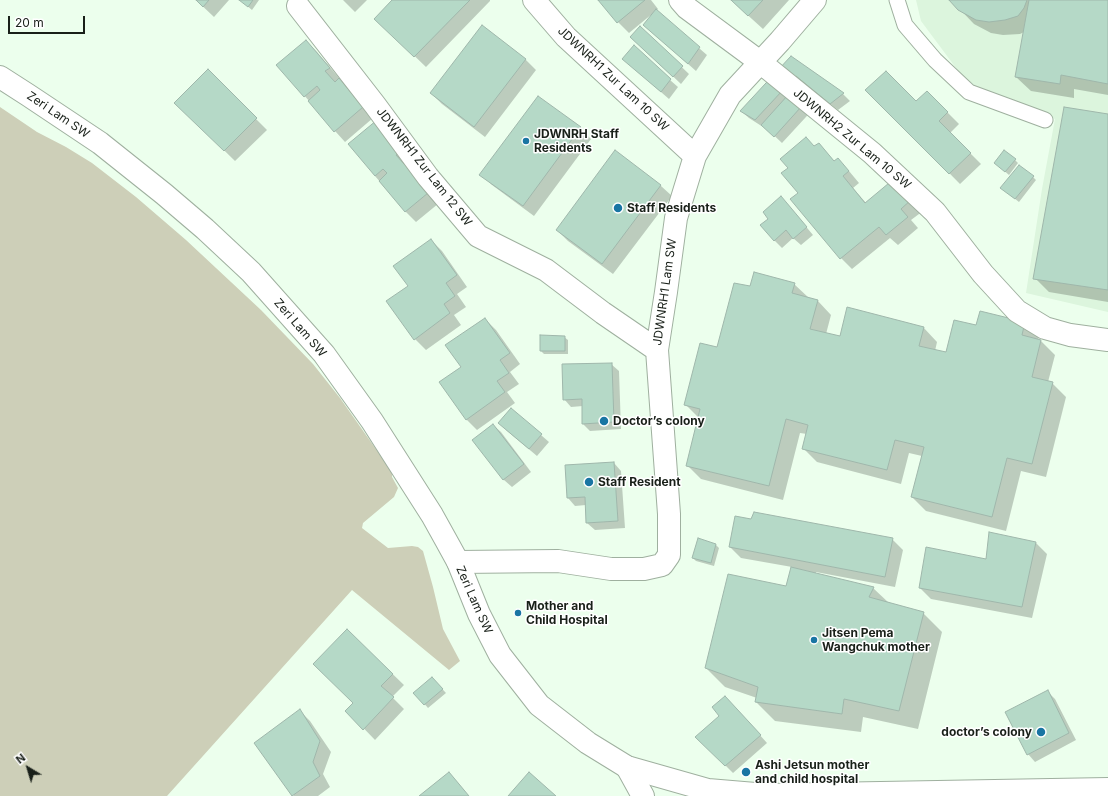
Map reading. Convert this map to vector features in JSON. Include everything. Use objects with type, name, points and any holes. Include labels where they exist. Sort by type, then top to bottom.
[{"type":"street","name":"JDWNRH1 Zur Lam 10 SW","points":[[534,0],[566,38],[695,156]]},
{"type":"street","name":"JDWNRH2 Zur Lam 10 SW","points":[[680,0],[687,8],[760,62],[872,153],[936,212],[983,274],[1017,311],[1045,328],[1070,335],[1108,340]]},
{"type":"street","name":"JDWNRH1 Lam SW","points":[[458,562],[558,561],[611,569],[644,568],[662,565],[669,555],[669,514],[657,350],[676,218],[695,156],[730,95],[815,0]]},
{"type":"street","name":"JDWNRH1 Zur Lam 12 SW","points":[[298,6],[428,176],[478,236],[546,270],[602,313],[657,350]]},
{"type":"street","name":"Zeri Lam SW","points":[[0,77],[100,143],[205,229],[251,272],[324,354],[372,421],[432,515],[458,562],[479,614],[500,655],[539,705],[588,743],[628,767],[708,790],[767,795],[1108,789]]},
{"type":"street","points":[[628,767],[643,796]]},
{"type":"lane","points":[[897,0],[905,25],[935,60],[970,92],[1045,120]]},
{"type":"shaded area","points":[[916,0],[1108,0],[1108,312],[1026,293],[1042,189],[1055,119],[1027,107],[990,97],[962,76],[921,21]]},
{"type":"shaded area","points":[[0,107],[37,132],[92,163],[136,197],[186,240],[261,310],[313,364],[340,398],[392,472],[392,477],[398,488],[394,497],[363,523],[362,528],[388,548],[412,546],[418,547],[423,551],[443,629],[460,661],[449,670],[352,590],[167,796],[0,796]]},
{"type":"building","points":[[196,0],[209,0],[203,7]]},
{"type":"building","points":[[239,0],[253,0],[248,7]]},
{"type":"building","points":[[392,0],[470,0],[414,57],[374,19]]},
{"type":"building","points":[[598,0],[645,0],[617,23]]},
{"type":"building","points":[[731,0],[763,0],[748,16]]},
{"type":"building","points":[[949,0],[1027,0],[1024,8],[1018,16],[1005,20],[989,22],[976,20],[958,10]]},
{"type":"building","points":[[1029,0],[1108,0],[1108,84],[1061,75],[1060,84],[1015,77]]},
{"type":"building","points":[[656,9],[700,47],[688,64],[643,25]]},
{"type":"building","points":[[482,25],[526,59],[474,127],[430,93]]},
{"type":"building","points":[[640,26],[683,66],[673,77],[630,37]]},
{"type":"building","points":[[306,40],[330,68],[325,71],[335,82],[339,78],[363,107],[334,132],[308,101],[320,90],[317,86],[304,97],[276,65]]},
{"type":"building","points":[[634,45],[671,79],[661,92],[622,59]]},
{"type":"building","points":[[791,56],[844,93],[830,104],[796,76],[755,120],[740,111]]},
{"type":"building","points":[[208,69],[257,118],[224,151],[174,103]]},
{"type":"building","points":[[886,71],[916,101],[927,91],[948,112],[939,121],[971,153],[949,174],[865,90]]},
{"type":"building","points":[[797,85],[810,97],[774,137],[761,125]]},
{"type":"building","points":[[538,96],[581,127],[523,206],[479,175]]},
{"type":"building","points":[[1064,107],[1108,114],[1108,290],[1033,279]]},
{"type":"building","points":[[377,120],[402,151],[396,155],[404,164],[410,159],[434,188],[405,212],[379,181],[387,173],[383,169],[375,176],[348,144]]},
{"type":"building","points":[[806,137],[814,146],[819,143],[834,161],[838,158],[849,171],[843,176],[865,203],[895,178],[912,199],[901,209],[908,217],[886,235],[879,227],[840,259],[790,199],[798,193],[781,173],[788,168],[780,159]]},
{"type":"building","points":[[615,150],[661,185],[602,264],[556,230]]},
{"type":"building","points":[[1004,150],[1016,159],[1005,172],[994,163]]},
{"type":"building","points":[[1019,165],[1034,176],[1015,199],[1000,188]]},
{"type":"building","points":[[781,196],[807,227],[793,239],[786,230],[774,241],[760,225],[768,219],[763,212]]},
{"type":"building","points":[[431,239],[457,275],[446,283],[455,296],[444,304],[450,313],[414,340],[386,301],[408,286],[393,266]]},
{"type":"building","points":[[754,272],[795,283],[792,293],[818,300],[810,329],[840,336],[847,307],[924,327],[919,346],[946,352],[954,320],[976,325],[980,311],[1025,322],[1022,335],[1041,340],[1032,377],[1053,382],[1032,464],[1007,458],[992,517],[911,497],[924,447],[895,440],[887,470],[802,449],[808,425],[786,419],[769,486],[686,466],[700,409],[684,405],[700,343],[717,347],[734,283],[750,286]]},
{"type":"building","points":[[485,318],[510,353],[500,360],[509,373],[497,381],[505,392],[466,420],[439,382],[461,367],[445,345]]},
{"type":"building","points":[[540,335],[565,336],[565,351],[540,351]]},
{"type":"building","points":[[612,363],[614,422],[582,424],[582,399],[563,400],[562,364]]},
{"type":"building","points":[[511,408],[542,434],[529,449],[498,423]]},
{"type":"building","points":[[493,424],[524,464],[503,480],[472,440]]},
{"type":"building","points":[[614,462],[618,521],[586,523],[585,497],[567,498],[565,465]]},
{"type":"building","points":[[754,512],[893,538],[885,577],[729,547],[735,516],[751,519]]},
{"type":"building","points":[[989,532],[1036,542],[1022,607],[919,588],[926,547],[986,559]]},
{"type":"building","points":[[698,538],[716,544],[711,563],[692,558]]},
{"type":"building","name":"Jitsen Pema Wangchuk mother","points":[[791,567],[874,587],[869,597],[924,612],[899,711],[844,699],[842,714],[755,702],[758,687],[705,668],[728,574],[786,586]]},
{"type":"building","points":[[347,629],[393,674],[381,686],[394,697],[363,730],[345,711],[353,703],[313,664]]},
{"type":"building","points":[[432,677],[443,689],[424,705],[413,693]]},
{"type":"building","points":[[1048,690],[1069,733],[1027,755],[1005,712]]},
{"type":"building","points":[[725,696],[761,735],[725,766],[695,737],[719,716],[712,707]]},
{"type":"building","points":[[300,709],[320,741],[313,762],[320,776],[292,796],[254,743]]},
{"type":"building","points":[[449,772],[469,796],[419,796]]},
{"type":"building","points":[[529,772],[556,796],[508,796]]},
{"type":"place","name":"JDWNRH Staff Residents","points":[[526,141]]},
{"type":"place","name":"Staff Residents","points":[[618,208]]},
{"type":"place","name":"Doctor’s colony","points":[[604,421]]},
{"type":"place","name":"Staff Resident","points":[[589,482]]},
{"type":"place","name":"Mother and Child Hospital","points":[[518,613]]},
{"type":"place","name":"Jitsen Pema Wangchuk mother","points":[[814,640]]},
{"type":"place","name":"doctor’s colony","points":[[1041,732]]},
{"type":"place","name":"Ashi Jetsun mother and child hospital","points":[[746,772]]}]
